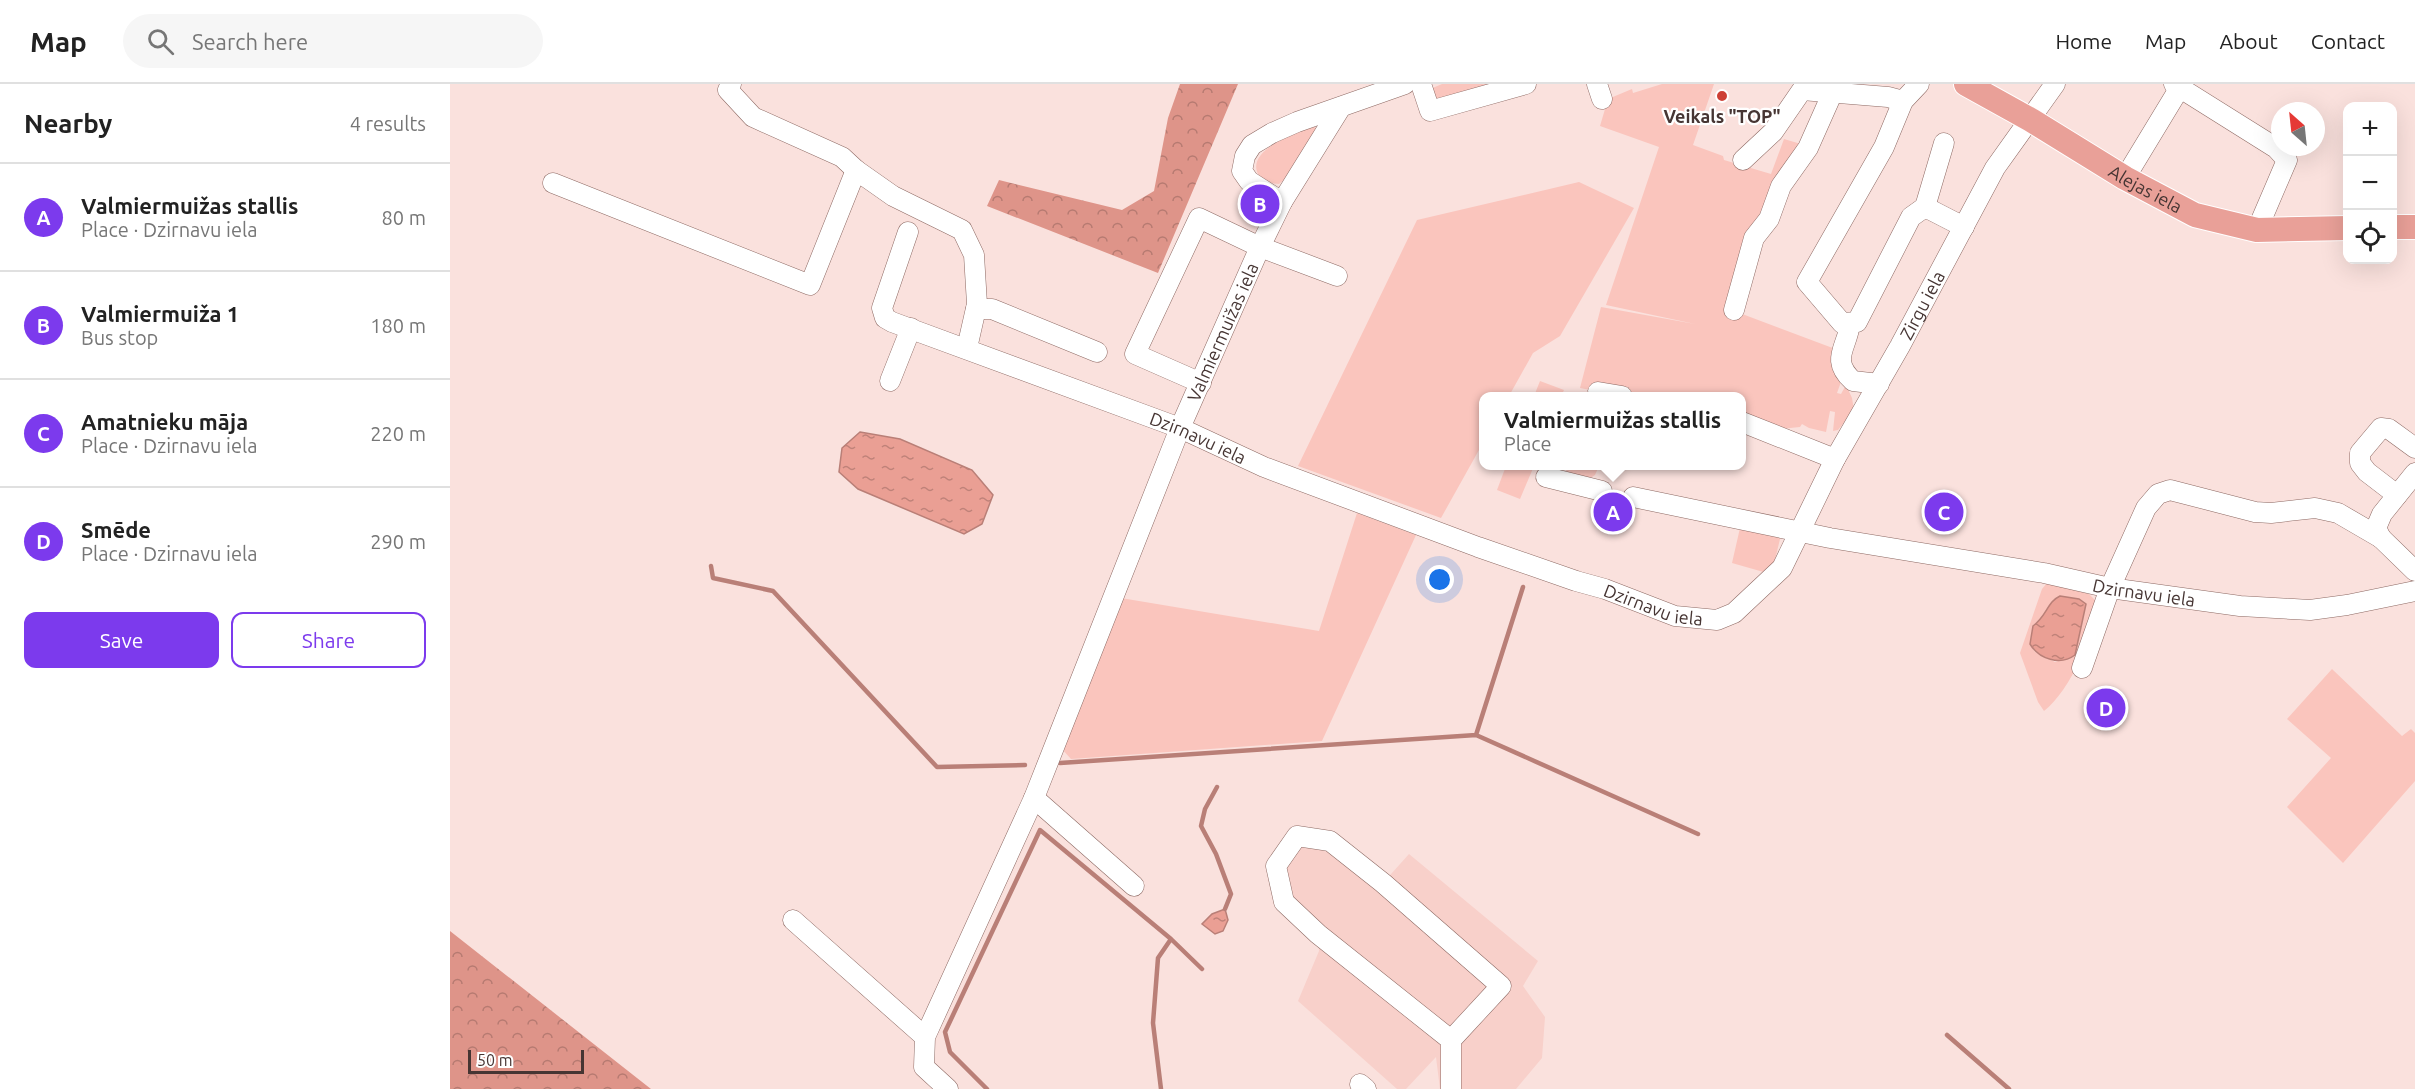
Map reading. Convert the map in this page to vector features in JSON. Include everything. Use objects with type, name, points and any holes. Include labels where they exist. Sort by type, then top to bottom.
[{"type":"main road","name":"Alejas iela","points":[[1966,84],[2031,120],[2125,178],[2195,215],[2257,230],[2343,228]]},
{"type":"main road","points":[[2397,227],[2415,227]]},
{"type":"street","points":[[731,84],[728,90],[753,117],[842,158],[893,196],[962,230],[974,255],[976,309],[967,348]]},
{"type":"street","points":[[1282,202],[1249,181],[1242,171],[1252,146],[1272,133],[1297,122],[1405,84]]},
{"type":"street","points":[[1420,84],[1430,111],[1526,84]]},
{"type":"street","points":[[1919,84],[1903,101],[1884,147],[1807,282],[1842,323],[1857,322],[1911,217],[1925,207],[1944,143]]},
{"type":"street","name":"Zirgu iela","points":[[1801,531],[1835,459],[1879,384],[1995,168],[2055,84]]},
{"type":"street","points":[[2125,178],[2179,85],[2276,148],[2286,160],[2257,230]]},
{"type":"street","points":[[1743,160],[1773,132],[1802,90],[1888,97],[1903,101]]},
{"type":"street","points":[[1734,310],[1754,238],[1769,219],[1781,186],[1808,148],[1832,94]]},
{"type":"street","name":"Valmiermuižas iela","points":[[925,1037],[1034,798],[1180,428],[1260,247],[1282,202],[1341,107]]},
{"type":"street","points":[[553,183],[810,285],[856,170]]},
{"type":"street","points":[[1925,207],[1964,227]]},
{"type":"street","points":[[1201,383],[1135,354],[1199,218],[1260,247],[1337,276]]},
{"type":"street","points":[[890,381],[901,325],[885,318],[882,308],[908,232]]},
{"type":"street","points":[[976,309],[992,309],[1097,352]]},
{"type":"street","points":[[1850,323],[1849,333],[1840,356],[1841,368],[1853,381],[1863,411]]},
{"type":"street","name":"Dzirnavu iela","points":[[901,325],[1180,428],[1275,471],[1478,547],[1605,589],[1675,616],[1717,620],[1734,613],[1782,568],[1801,531],[2044,573],[2110,588],[2240,606],[2310,610],[2415,591]]},
{"type":"street","points":[[1853,381],[1879,384]]},
{"type":"street","points":[[1746,424],[1835,459]]},
{"type":"street","points":[[2397,495],[2367,472],[2360,464],[2360,453],[2381,428],[2389,429],[2415,448]]},
{"type":"street","points":[[2381,538],[2376,528],[2382,513],[2415,473]]},
{"type":"street","points":[[1546,477],[1602,491]]},
{"type":"street","points":[[2082,668],[2110,588],[2146,508],[2158,494],[2170,490],[2254,512],[2271,513],[2315,508],[2338,513],[2381,538],[2415,571]]},
{"type":"street","points":[[1633,496],[1741,521],[1801,531]]},
{"type":"street","points":[[1034,798],[1134,886]]},
{"type":"street","points":[[1451,1040],[1318,934],[1284,902],[1276,866],[1297,836],[1330,841],[1383,883],[1501,986],[1451,1040],[1451,1089]]},
{"type":"street","points":[[793,920],[925,1037],[924,1067],[948,1089]]},
{"type":"shaded area","points":[[1442,84],[1513,84],[1437,106],[1428,90]]},
{"type":"shaded area","points":[[1662,84],[1714,84],[1693,145],[1723,156],[1724,160],[1771,174],[1784,139],[1801,144],[1729,309],[1838,350],[1842,379],[1837,393],[1841,394],[1846,385],[1854,410],[1838,430],[1833,431],[1835,412],[1830,411],[1826,432],[1802,424],[1800,427],[1780,429],[1746,416],[1746,392],[1601,392],[1580,388],[1601,307],[1695,324],[1606,305],[1659,147],[1600,126],[1608,99],[1632,89],[1633,93]]},
{"type":"shaded area","points":[[1314,126],[1317,130],[1287,177],[1279,184],[1269,183],[1262,179],[1256,165],[1259,157],[1275,143]]},
{"type":"shaded area","points":[[1579,182],[1634,208],[1560,336],[1533,353],[1511,392],[1479,392],[1479,450],[1441,518],[1298,466],[1417,220]]},
{"type":"shaded area","points":[[1540,381],[1564,390],[1563,392],[1536,392]]},
{"type":"shaded area","points":[[1504,470],[1532,470],[1520,499],[1497,490]]},
{"type":"shaded area","points":[[1566,470],[1597,470],[1595,475],[1586,481],[1568,474]]},
{"type":"shaded area","points":[[1357,513],[1416,535],[1322,741],[1071,759],[1062,749],[1121,598],[1319,631]]},
{"type":"shaded area","points":[[1740,528],[1777,534],[1780,539],[1774,564],[1767,573],[1732,563]]},
{"type":"shaded area","points":[[2047,583],[2089,594],[2095,600],[2091,629],[2080,660],[2063,690],[2044,711],[2038,702],[2020,653],[2042,589]],"holes":[[[2086,604],[2075,655],[2055,662],[2035,652],[2030,644],[2033,626],[2044,618]]]},
{"type":"shaded area","points":[[2332,669],[2402,736],[2411,729],[2415,733],[2415,781],[2343,863],[2287,807],[2331,758],[2287,719]]},
{"type":"shaded area","points":[[1297,836],[1330,841],[1383,883],[1409,854],[1538,961],[1523,986],[1545,1017],[1542,1058],[1516,1089],[1440,1089],[1436,1057],[1406,1089],[1397,1089],[1298,1001],[1319,951],[1318,934],[1284,902],[1276,866]]},
{"type":"green space","points":[[1180,84],[1238,84],[1158,273],[987,206],[999,180],[1122,210],[1154,191],[1168,118]]},
{"type":"green space","points":[[450,931],[651,1089],[450,1089]]},
{"type":"water","points":[[860,432],[900,439],[972,470],[993,495],[982,524],[964,534],[858,489],[839,472],[842,448]]},
{"type":"water","points":[[2060,596],[2079,599],[2086,604],[2075,655],[2057,660],[2044,657],[2030,644],[2033,626],[2052,602]]},
{"type":"water","points":[[1225,909],[1228,920],[1223,931],[1215,934],[1202,924],[1212,914]]},
{"type":"waterway","points":[[711,566],[713,578],[773,591],[937,767],[1025,765]]},
{"type":"waterway","points":[[1476,735],[1523,587]]},
{"type":"waterway","points":[[1060,763],[1476,735],[1698,834]]},
{"type":"waterway","points":[[1217,787],[1205,809],[1201,826],[1216,854],[1231,894],[1225,909]]},
{"type":"waterway","points":[[987,1089],[950,1052],[945,1032],[1040,830],[1171,939],[1202,969]]},
{"type":"waterway","points":[[1161,1089],[1153,1023],[1158,958],[1171,939]]},
{"type":"waterway","points":[[1947,1035],[2009,1089]]},
{"type":"place","name":"Veikals \"TOP\"","points":[[1722,96]]},
{"type":"place","name":"Valmiermuiža 1","points":[[1260,204]]},
{"type":"place","name":"Valmiermuižas stallis","points":[[1613,512]]},
{"type":"place","name":"Amatnieku māja","points":[[1944,512]]},
{"type":"place","name":"Smēde","points":[[2106,708]]}]
